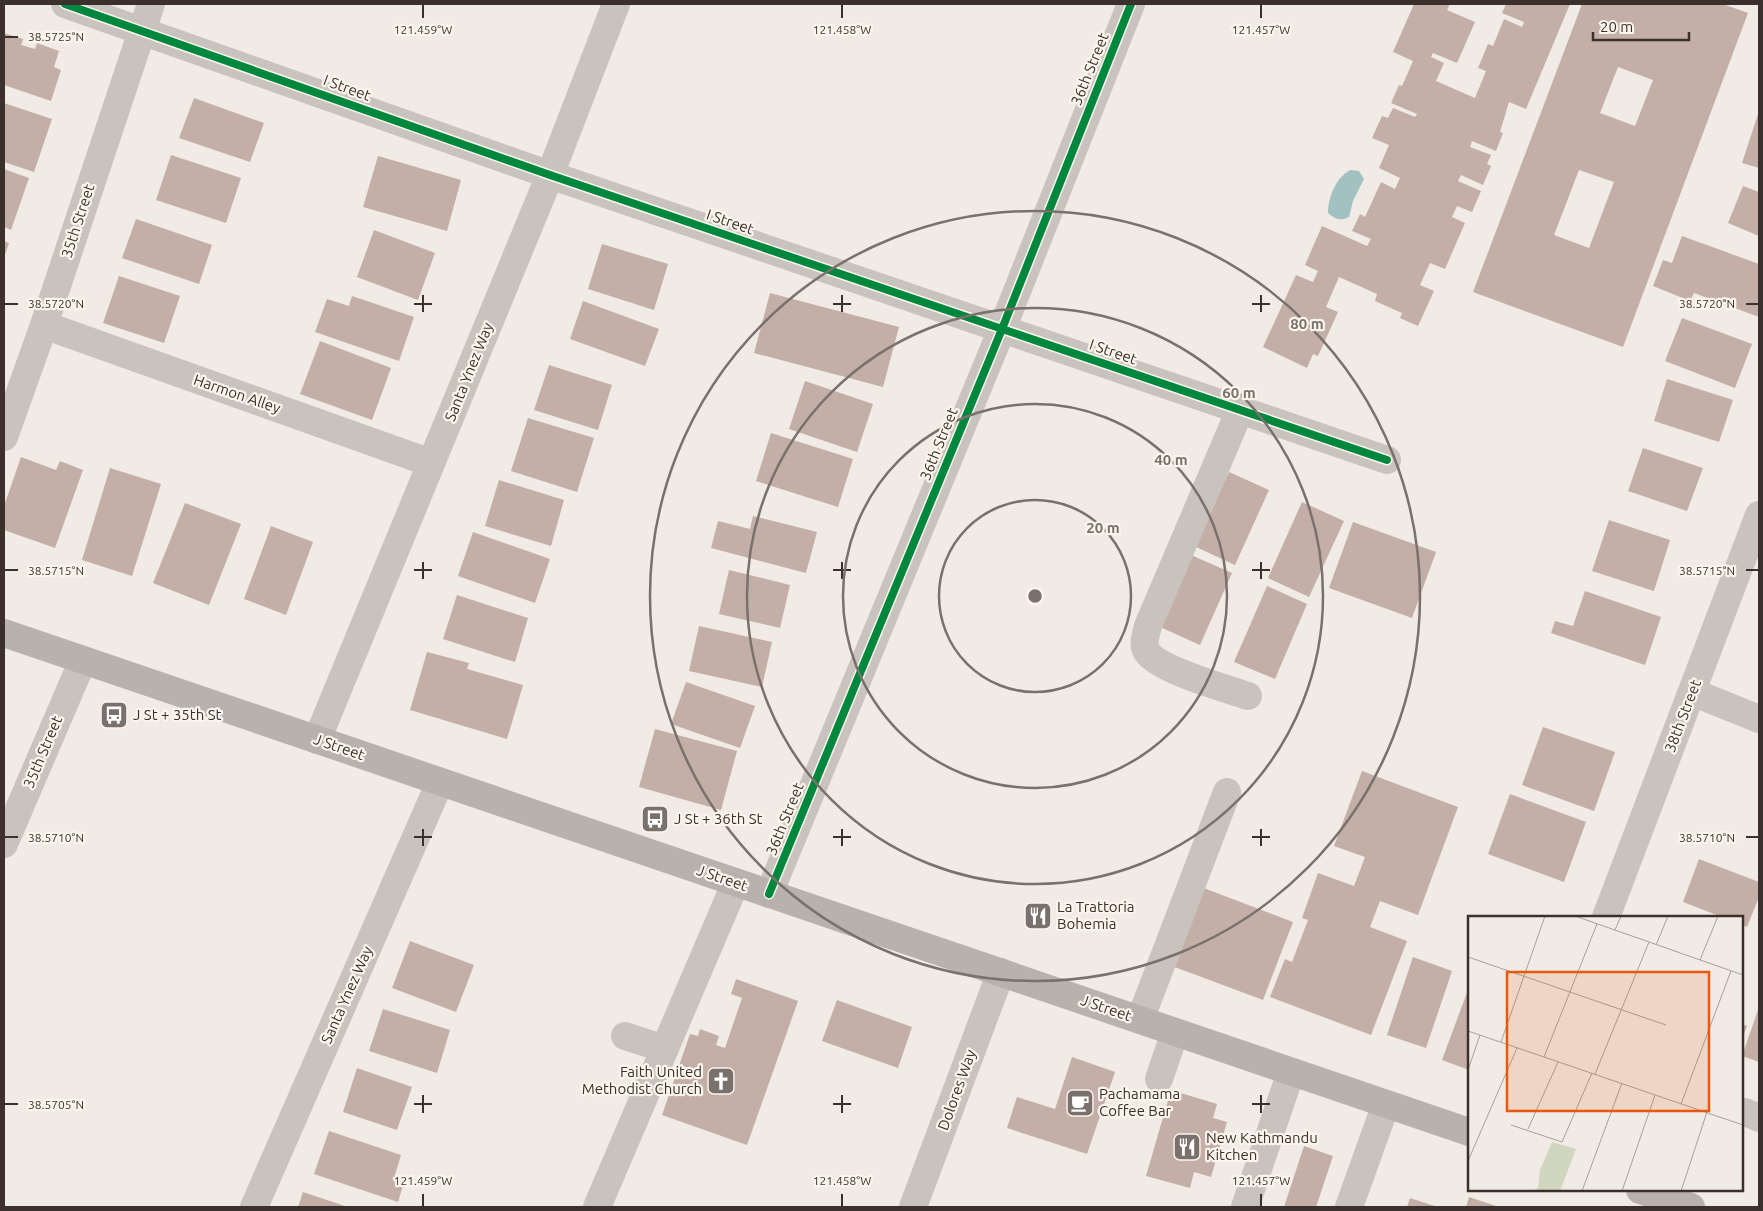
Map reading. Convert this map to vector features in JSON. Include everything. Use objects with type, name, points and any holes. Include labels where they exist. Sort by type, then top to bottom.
[{"type":"main road","name":"J Street","points":[[4,633],[1468,1132]]},
{"type":"main road","points":[[1643,1191],[1691,1207]]},
{"type":"street","name":"I Street","points":[[65,4],[550,175],[1387,460]]},
{"type":"street","name":"35th Street","points":[[4,437],[44,325],[151,4]]},
{"type":"street","name":"Santa Ynez Way","points":[[317,740],[550,175],[616,4]]},
{"type":"street","name":"36th Street","points":[[769,894],[1002,329],[1131,4]]},
{"type":"street","name":"Harmon Alley","points":[[44,325],[431,463]]},
{"type":"street","points":[[1240,410],[1148,626],[1144,643],[1146,652],[1161,665],[1248,696]]},
{"type":"street","name":"38th Street","points":[[1606,916],[1759,514]]},
{"type":"street","name":"35th Street","points":[[4,844],[83,660]]},
{"type":"street","points":[[1692,692],[1759,718]]},
{"type":"street","name":"Santa Ynez Way","points":[[254,1207],[440,782]]},
{"type":"street","points":[[1140,1020],[1227,792]]},
{"type":"street","points":[[597,1207],[736,882]]},
{"type":"street","name":"Dolores Way","points":[[913,1207],[1001,972]]},
{"type":"street","points":[[1159,1078],[1175,1032]]},
{"type":"street","points":[[625,1036],[665,1049]]},
{"type":"street","points":[[1245,1207],[1292,1072]]},
{"type":"street","points":[[1349,1207],[1386,1104]]},
{"type":"water","points":[[1351,170],[1359,171],[1364,179],[1353,201],[1349,217],[1338,219],[1328,213],[1329,201],[1337,182]]},
{"type":"building","points":[[1414,4],[1450,4],[1447,10],[1475,22],[1457,63],[1433,53],[1431,57],[1444,63],[1436,81],[1475,98],[1486,71],[1478,68],[1488,44],[1493,46],[1504,19],[1522,27],[1524,22],[1502,13],[1506,4],[1570,4],[1526,109],[1509,102],[1500,132],[1503,133],[1496,151],[1472,141],[1470,147],[1491,155],[1487,164],[1491,166],[1483,185],[1461,175],[1458,181],[1481,191],[1472,212],[1457,206],[1452,217],[1465,223],[1445,269],[1430,263],[1420,285],[1434,291],[1418,326],[1400,318],[1402,313],[1375,301],[1377,294],[1339,277],[1326,307],[1338,312],[1318,356],[1313,354],[1307,368],[1263,347],[1296,275],[1313,282],[1318,271],[1305,265],[1322,226],[1367,246],[1371,239],[1352,231],[1360,214],[1365,217],[1381,182],[1395,189],[1400,178],[1379,168],[1389,145],[1372,138],[1382,116],[1388,118],[1393,108],[1415,117],[1417,114],[1391,103],[1399,85],[1402,86],[1413,61],[1393,52]]},
{"type":"building","points":[[1582,4],[1723,4],[1748,13],[1623,347],[1473,292]],"holes":[[[1618,67],[1653,80],[1635,126],[1600,113]],[[1579,170],[1614,182],[1589,248],[1554,235]]]},
{"type":"building","points":[[4,33],[23,39],[21,45],[35,49],[37,43],[59,51],[54,67],[61,70],[51,101],[4,85]]},
{"type":"building","points":[[194,98],[264,123],[250,162],[179,138]]},
{"type":"building","points":[[4,103],[52,119],[34,172],[4,162]]},
{"type":"building","points":[[1759,111],[1759,168],[1742,163]]},
{"type":"building","points":[[171,155],[241,178],[226,223],[156,200]]},
{"type":"building","points":[[378,156],[461,180],[447,231],[363,207]]},
{"type":"building","points":[[4,169],[29,178],[11,230],[4,227]]},
{"type":"building","points":[[1743,186],[1759,192],[1759,236],[1728,223]]},
{"type":"building","points":[[136,219],[212,245],[199,284],[122,258]]},
{"type":"building","points":[[374,230],[435,253],[418,300],[357,277]]},
{"type":"building","points":[[1682,236],[1759,264],[1759,317],[1694,293],[1690,301],[1653,286],[1663,260],[1672,263]]},
{"type":"building","points":[[4,241],[9,243],[4,258]]},
{"type":"building","points":[[602,244],[668,264],[654,310],[588,289]]},
{"type":"building","points":[[119,276],[180,296],[164,343],[103,323]]},
{"type":"building","points":[[770,293],[899,327],[883,387],[754,353]]},
{"type":"building","points":[[352,296],[414,317],[399,361],[315,332],[327,299],[349,306]]},
{"type":"building","points":[[583,301],[659,329],[645,366],[570,339]]},
{"type":"building","points":[[1682,318],[1752,344],[1735,388],[1665,361]]},
{"type":"building","points":[[320,341],[391,368],[372,420],[300,394]]},
{"type":"building","points":[[549,365],[612,385],[598,430],[534,410]]},
{"type":"building","points":[[1667,379],[1733,400],[1719,442],[1654,421]]},
{"type":"building","points":[[805,381],[873,404],[857,452],[789,429]]},
{"type":"building","points":[[528,418],[594,438],[577,492],[511,471]]},
{"type":"building","points":[[771,433],[853,459],[838,507],[756,481]]},
{"type":"building","points":[[1643,448],[1703,468],[1687,511],[1628,491]]},
{"type":"building","points":[[21,457],[56,470],[60,461],[83,470],[55,548],[4,530],[4,506]]},
{"type":"building","points":[[110,468],[161,484],[132,576],[82,560]]},
{"type":"building","points":[[1229,472],[1269,490],[1235,565],[1194,546]]},
{"type":"building","points":[[499,480],[564,500],[551,546],[485,526]]},
{"type":"building","points":[[1302,502],[1344,521],[1309,597],[1268,578]]},
{"type":"building","points":[[185,503],[241,524],[209,605],[153,583]]},
{"type":"building","points":[[753,516],[817,532],[806,573],[711,548],[718,521],[750,529]]},
{"type":"building","points":[[1609,520],[1670,540],[1654,591],[1592,571]]},
{"type":"building","points":[[1353,522],[1436,552],[1412,618],[1329,588]]},
{"type":"building","points":[[271,526],[313,542],[286,615],[244,599]]},
{"type":"building","points":[[473,532],[550,559],[535,603],[458,576]]},
{"type":"building","points":[[1191,555],[1232,573],[1200,645],[1160,627]]},
{"type":"building","points":[[729,570],[790,585],[780,628],[719,614]]},
{"type":"building","points":[[1267,586],[1307,604],[1275,679],[1234,662]]},
{"type":"building","points":[[1585,591],[1661,617],[1645,665],[1551,633],[1555,621],[1573,626]]},
{"type":"building","points":[[457,595],[528,618],[515,662],[443,639]]},
{"type":"building","points":[[699,626],[772,642],[762,687],[689,671]]},
{"type":"building","points":[[427,652],[469,663],[467,669],[523,685],[507,739],[410,710]]},
{"type":"building","points":[[686,682],[755,706],[740,748],[671,724]]},
{"type":"building","points":[[1543,727],[1615,752],[1594,811],[1522,785]]},
{"type":"building","points":[[655,729],[737,751],[721,810],[639,787]]},
{"type":"building","points":[[1362,771],[1458,807],[1418,915],[1380,901],[1370,927],[1407,941],[1371,1035],[1270,997],[1285,959],[1292,962],[1308,920],[1302,918],[1318,873],[1354,886],[1365,857],[1334,846]]},
{"type":"building","points":[[1510,794],[1586,822],[1564,882],[1488,854]]},
{"type":"building","points":[[1699,859],[1759,882],[1759,897],[1747,927],[1743,925],[1743,916],[1719,916],[1683,902]]},
{"type":"building","points":[[1201,887],[1293,922],[1263,1000],[1172,966]]},
{"type":"building","points":[[410,941],[474,965],[456,1012],[392,988]]},
{"type":"building","points":[[1413,957],[1452,971],[1426,1048],[1387,1035]]},
{"type":"building","name":"Faith United Methodist Church","points":[[736,979],[798,1001],[747,1145],[662,1115],[690,1034],[698,1036],[700,1029],[719,1036],[716,1045],[725,1048],[742,998],[731,994]]},
{"type":"building","points":[[1468,990],[1468,1070],[1442,1060]]},
{"type":"building","points":[[837,1000],[912,1027],[898,1068],[822,1041]]},
{"type":"building","points":[[1759,1007],[1759,1062],[1743,1056]]},
{"type":"building","points":[[383,1009],[450,1030],[437,1073],[369,1051]]},
{"type":"building","points":[[1743,1024],[1747,1026],[1743,1036]]},
{"type":"building","name":"Pachamama Coffee Bar","points":[[1072,1057],[1115,1072],[1087,1154],[1007,1128],[1017,1097],[1055,1109]]},
{"type":"building","points":[[357,1068],[412,1087],[397,1130],[343,1112]]},
{"type":"building","name":"New Kathmandu Kitchen","points":[[1171,1090],[1217,1104],[1213,1118],[1227,1122],[1211,1177],[1194,1172],[1190,1188],[1146,1176]]},
{"type":"building","points":[[329,1131],[401,1155],[394,1178],[404,1182],[398,1202],[314,1174]]},
{"type":"building","points":[[1304,1146],[1333,1156],[1316,1207],[1284,1207]]},
{"type":"building","points":[[303,1192],[348,1207],[298,1207]]},
{"type":"building","points":[[1469,1197],[1499,1207],[1466,1207]]},
{"type":"building","points":[[1410,1198],[1438,1207],[1407,1207]]},
{"type":"cycle path","points":[[65,4],[550,175],[1387,460]]},
{"type":"cycle path","points":[[769,894],[1002,329],[1131,4]]},
{"type":"place","name":"J St + 35th St","points":[[114,715]]},
{"type":"place","name":"J St + 36th St","points":[[655,819]]},
{"type":"place","name":"La Trattoria Bohemia","points":[[1038,916]]},
{"type":"place","name":"Faith United Methodist Church","points":[[721,1081]]},
{"type":"place","name":"Pachamama Coffee Bar","points":[[1080,1103]]},
{"type":"place","name":"New Kathmandu Kitchen","points":[[1187,1147]]}]
